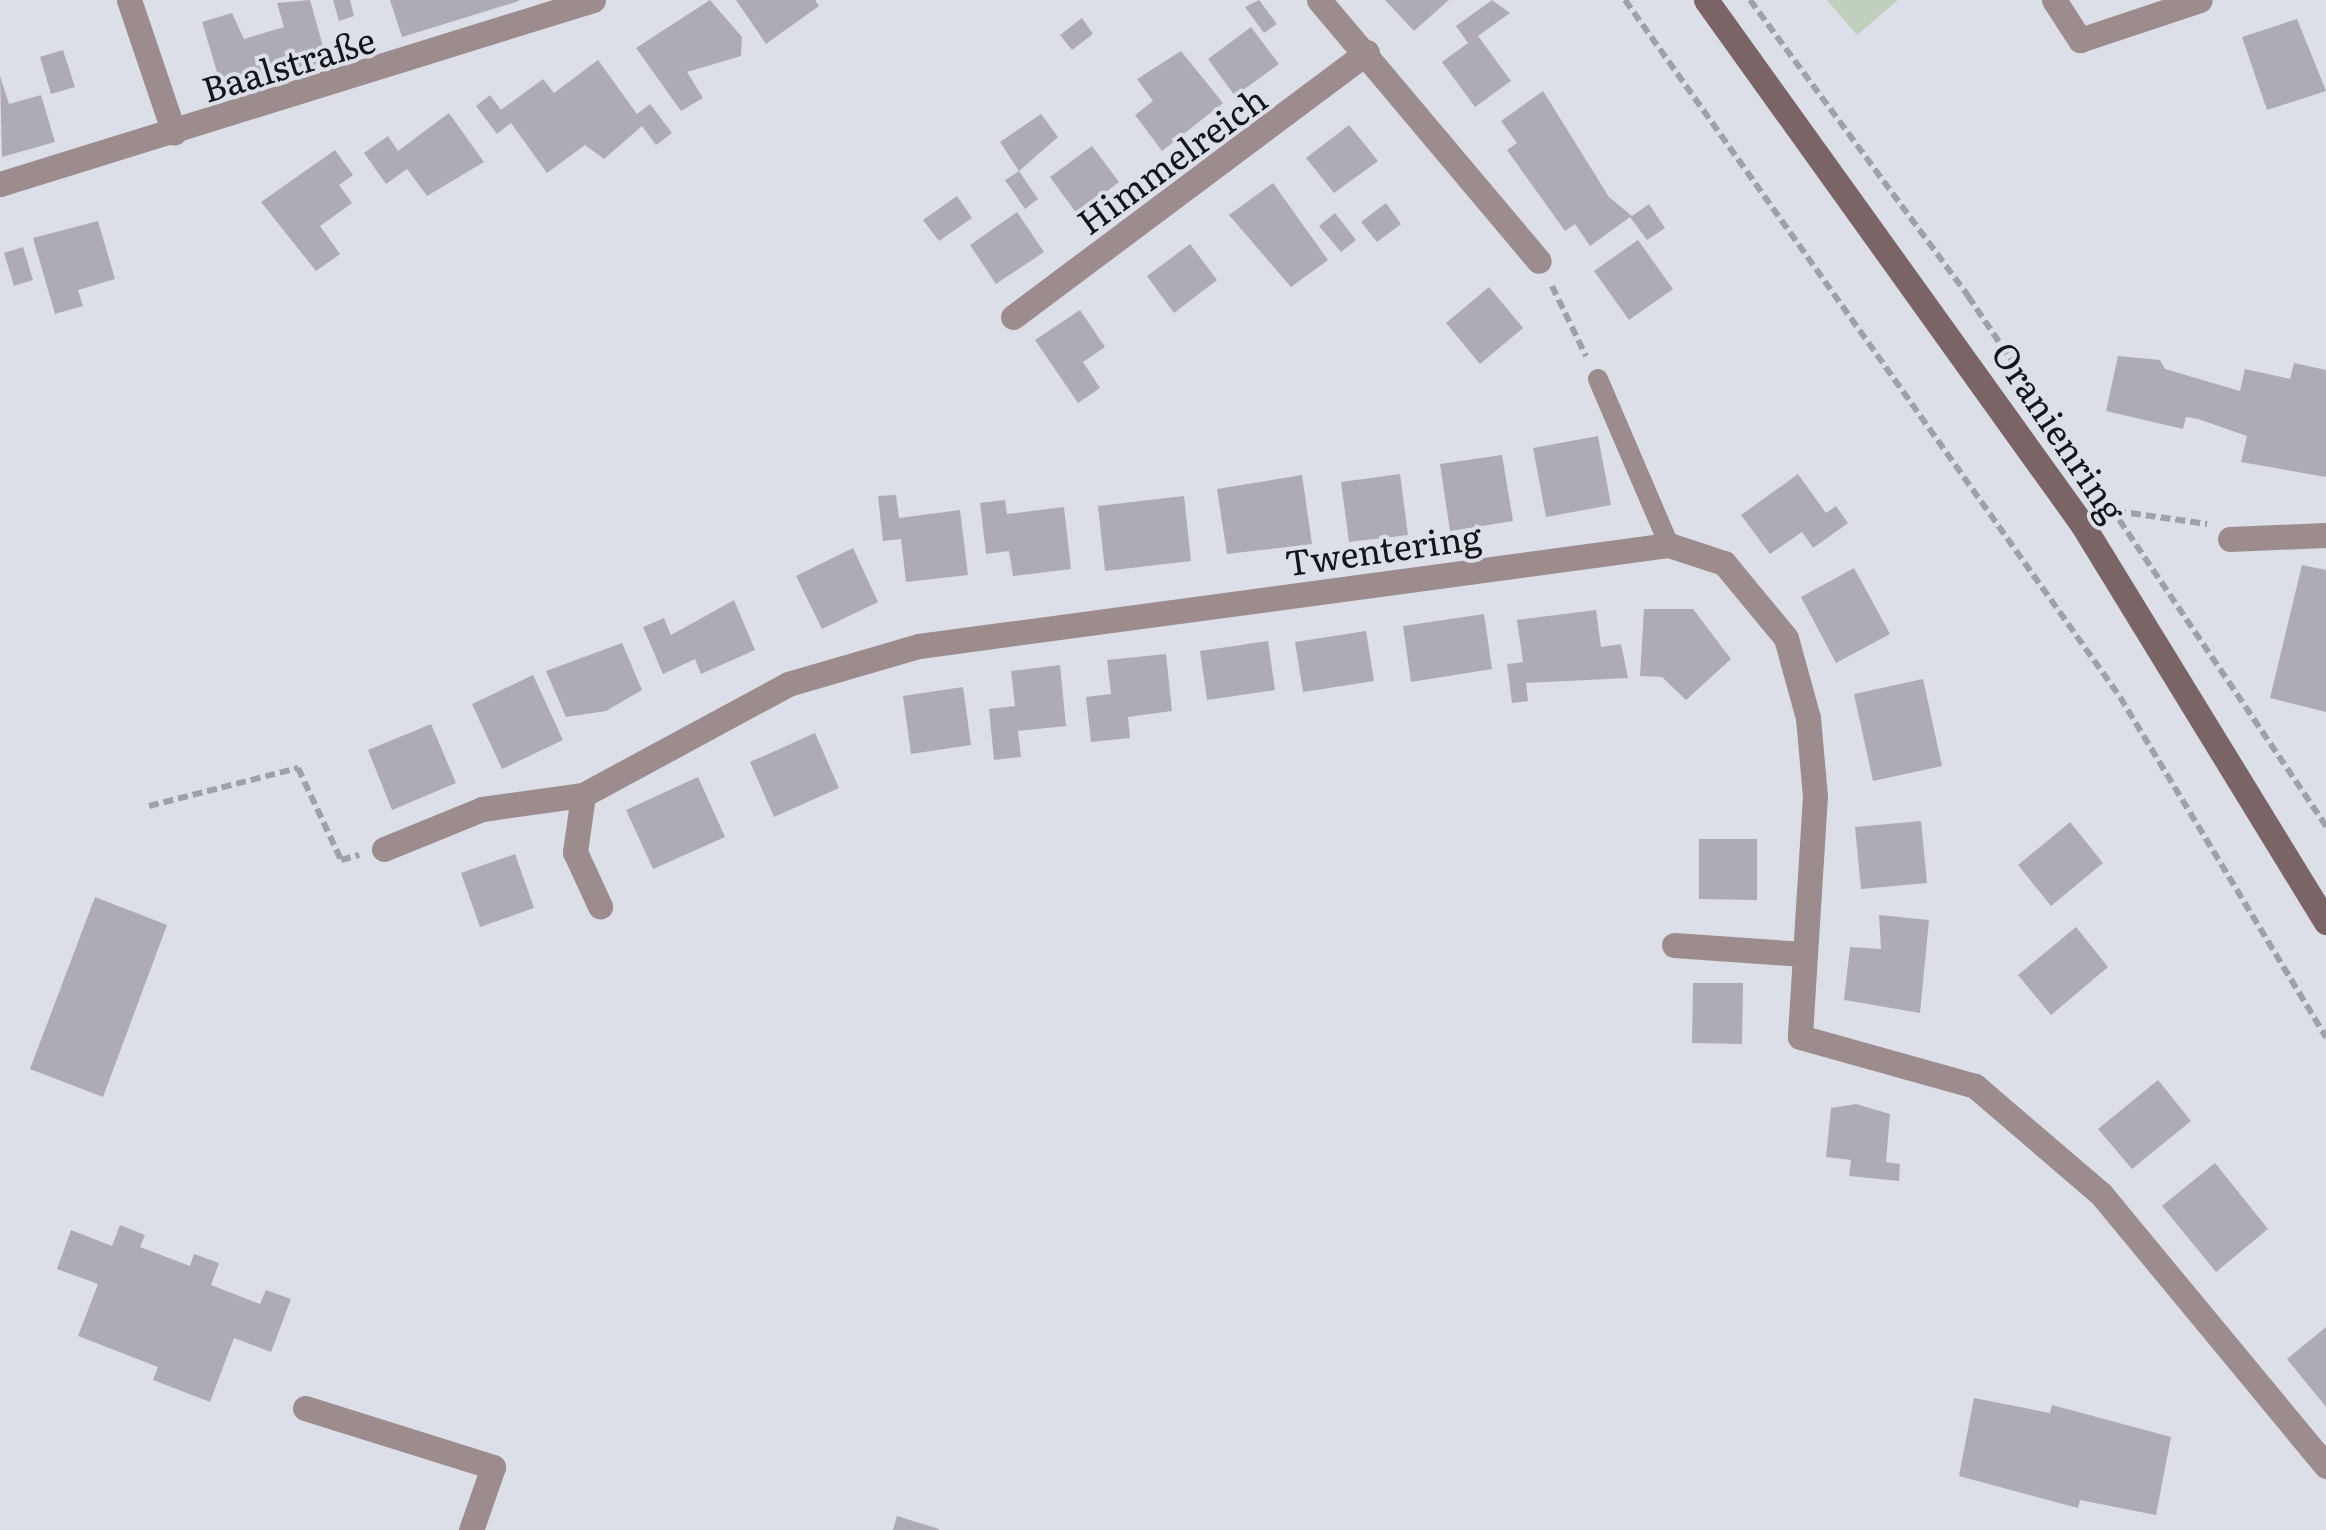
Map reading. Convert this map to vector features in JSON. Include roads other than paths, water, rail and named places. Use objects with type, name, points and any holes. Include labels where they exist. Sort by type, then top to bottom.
[{"type":"street","points":[[129,0],[174,133]]},
{"type":"street","name":"Baalstraße","points":[[0,184],[594,0]]},
{"type":"street","points":[[1319,0],[1367,52],[1539,260]]},
{"type":"street","name":"Oranienring","points":[[1706,0],[2082,524],[2326,922]]},
{"type":"street","points":[[2054,0],[2080,40],[2200,0]]},
{"type":"street","name":"Himmelreich","points":[[1013,317],[1367,52]]},
{"type":"street","points":[[2230,539],[2326,535]]},
{"type":"street","name":"Twentering","points":[[384,849],[482,808],[583,794],[788,684],[919,646],[1033,624],[1669,545],[1724,563],[1786,638],[1808,718],[1814,796],[1800,1037],[1975,1086],[2102,1194],[2326,1466]]},
{"type":"street","points":[[583,794],[575,852],[600,906]]},
{"type":"street","points":[[1674,945],[1804,954]]},
{"type":"street","points":[[305,1408],[493,1467],[471,1530]]},
{"type":"lane","points":[[1598,379],[1669,545]]}]
